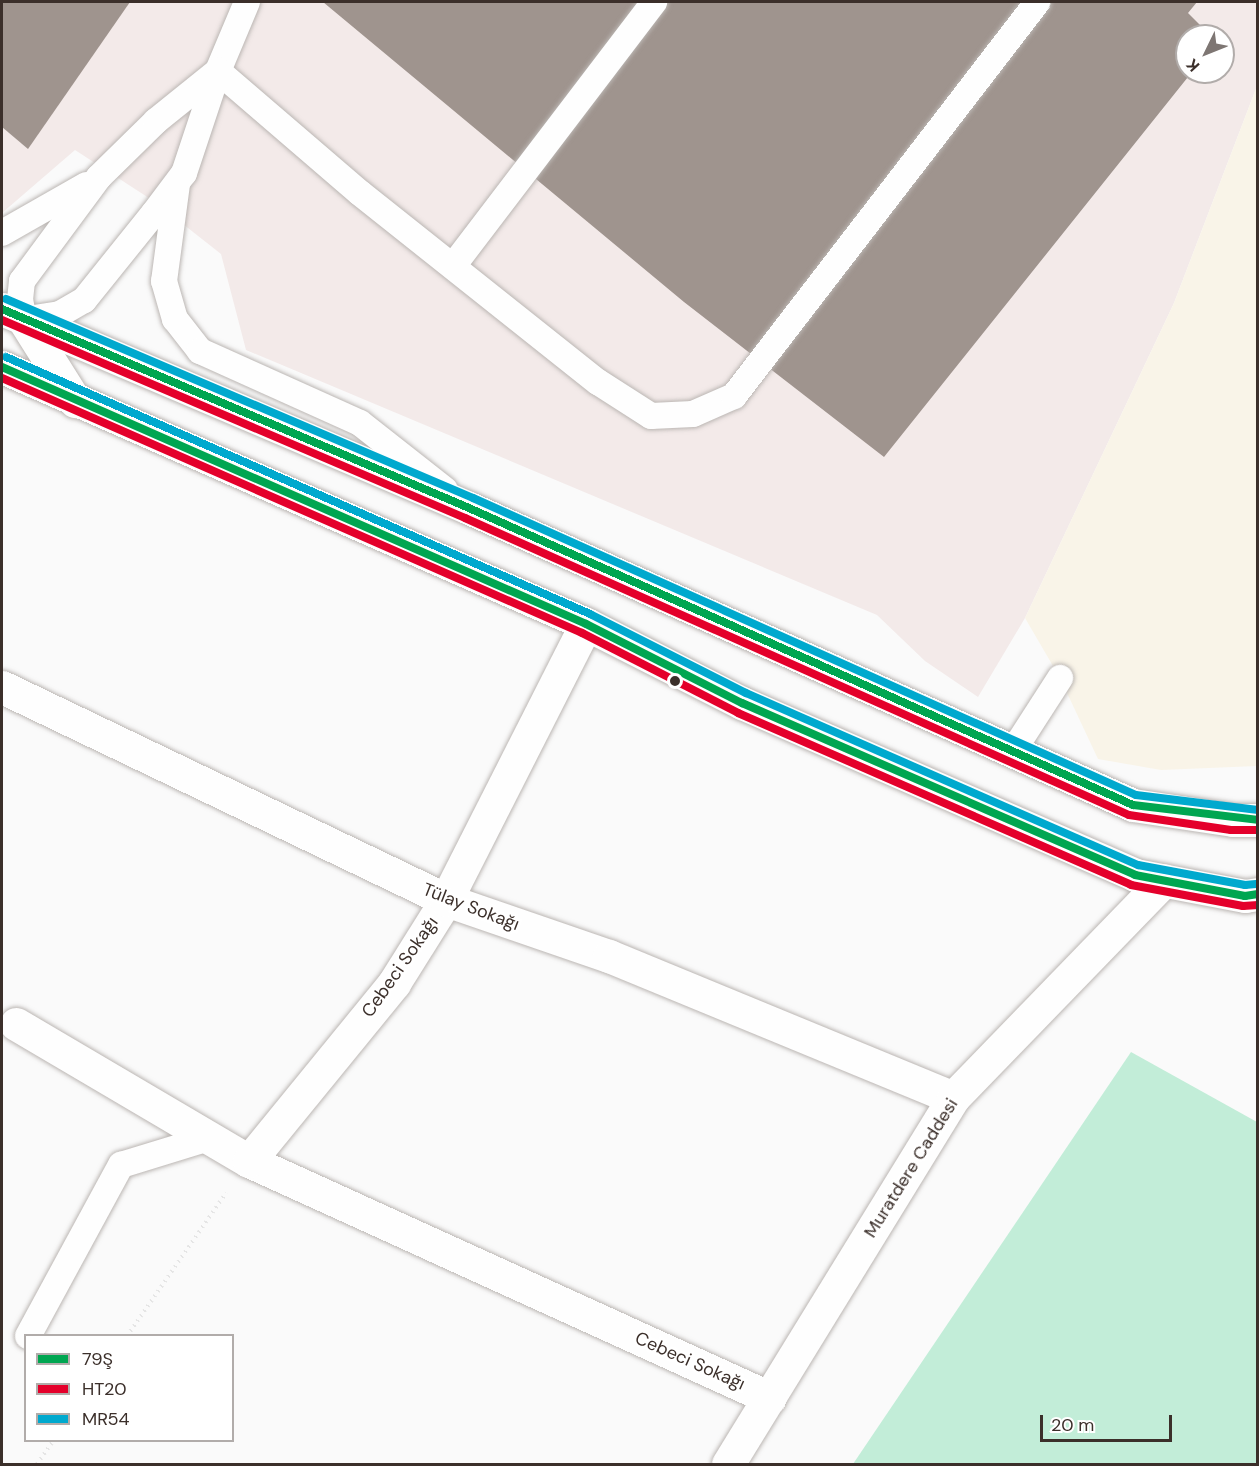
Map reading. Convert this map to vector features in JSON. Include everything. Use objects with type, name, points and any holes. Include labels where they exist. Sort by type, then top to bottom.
[{"type":"street","points":[[9,317],[75,401]]},
{"type":"street","points":[[9,317],[469,508],[1133,805],[1233,820],[1257,820]]},
{"type":"street","points":[[2,367],[586,624],[742,703],[1135,875],[1245,896],[1257,894]]},
{"type":"street","name":"Cebeci Sokağı","points":[[249,1161],[393,983],[446,900],[586,624]]},
{"type":"street","name":"Tülay Sokağı","points":[[2,687],[446,900],[609,956],[953,1098]]},
{"type":"street","name":"Muratdere Caddesi","points":[[728,1464],[953,1098],[1164,880]]},
{"type":"street","name":"Cebeci Sokağı","points":[[16,1024],[212,1137],[249,1161],[770,1398]]},
{"type":"lane","points":[[9,317],[60,314],[84,300],[184,173],[218,71],[248,2]]},
{"type":"lane","points":[[453,266],[654,2]]},
{"type":"lane","points":[[218,71],[453,266],[598,382],[651,416],[693,414],[734,396],[1037,2]]},
{"type":"lane","points":[[9,317],[20,300],[22,281],[99,177],[156,121],[218,71]]},
{"type":"lane","points":[[2,233],[45,212],[99,177]]},
{"type":"lane","points":[[177,182],[164,281],[175,319],[200,351],[360,423],[469,508]]},
{"type":"lane","points":[[1013,751],[1060,678]]},
{"type":"lane","points":[[29,1334],[121,1165],[212,1137]]},
{"type":"path","points":[[128,1334],[249,1161]]},
{"type":"path","points":[[37,1464],[53,1442]]},
{"type":"shaded area","points":[[2,2],[1257,2],[1257,86],[1174,303],[1025,618],[978,697],[925,661],[877,615],[246,350],[221,254],[155,202],[75,150],[2,213]]},
{"type":"shaded area","points":[[1257,86],[1257,766],[1161,770],[1098,759],[1060,678],[1025,618],[1174,303]]},
{"type":"green space","points":[[1131,1052],[1257,1122],[1257,1464],[853,1464]]},
{"type":"building","points":[[2,2],[130,2],[28,149],[2,127]]},
{"type":"building","points":[[323,2],[1197,2],[1188,13],[1199,24],[1175,24],[1175,84],[1182,84],[884,457],[684,302]]},
{"type":"transit line","name":"MR54","points":[[6,299],[473,498],[1136,795],[1258,810]]},
{"type":"transit line","name":"79Ş","points":[[2,309],[469,508],[1133,805],[1258,820]]},
{"type":"transit line","name":"HT20","points":[[2,320],[465,518],[1129,815],[1231,830],[1258,830]]},
{"type":"transit line","name":"MR54","points":[[6,357],[590,614],[746,693],[1138,865],[1245,885],[1256,884]]},
{"type":"transit line","name":"79Ş","points":[[2,367],[586,624],[742,703],[1135,875],[1245,896],[1258,894]]},
{"type":"transit line","name":"HT20","points":[[2,378],[582,633],[738,713],[1131,885],[1243,906],[1258,905]]}]
